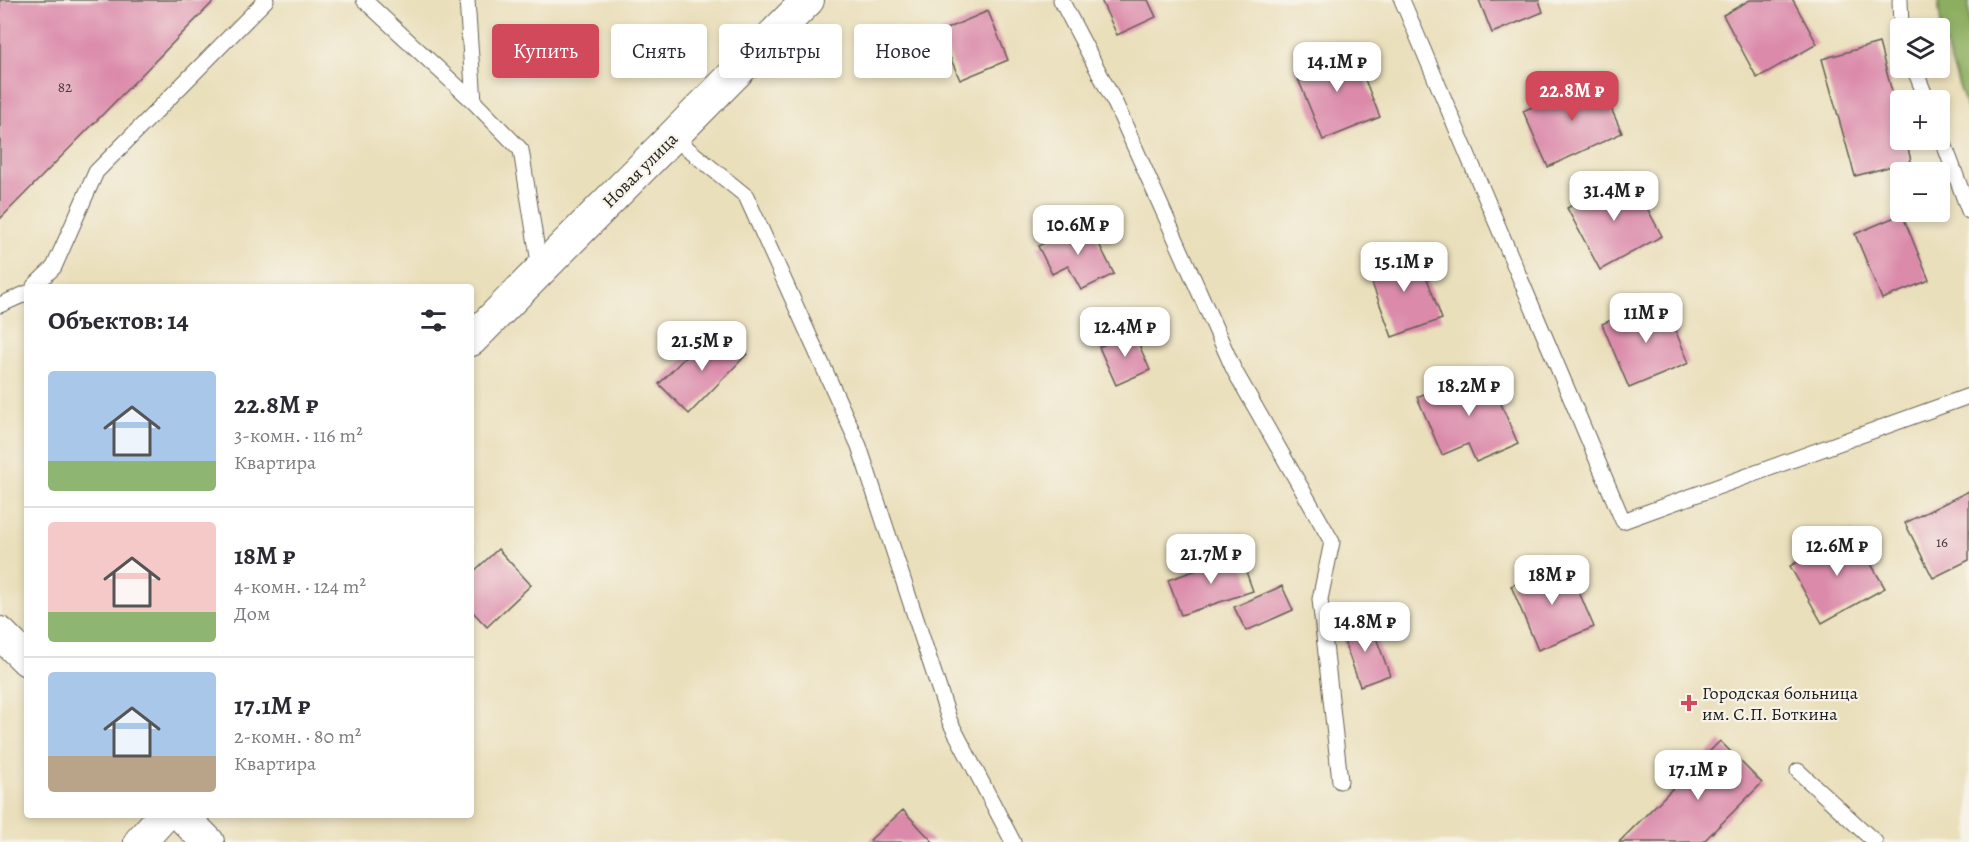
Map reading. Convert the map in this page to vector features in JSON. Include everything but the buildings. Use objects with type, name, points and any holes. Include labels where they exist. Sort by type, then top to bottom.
[{"type":"street","name":"Новая улица","points":[[474,337],[808,0]]},
{"type":"street","points":[[0,633],[24,657]]},
{"type":"street","points":[[140,842],[161,818]]},
{"type":"street","points":[[184,818],[208,842]]},
{"type":"lane","points":[[36,284],[54,267],[96,172],[266,0]]},
{"type":"lane","points":[[364,0],[474,102],[521,150],[540,269]]},
{"type":"lane","points":[[467,0],[474,102]]},
{"type":"lane","points":[[1061,0],[1116,105],[1234,370],[1332,542],[1320,599],[1340,781]]},
{"type":"lane","points":[[1402,0],[1623,521],[1969,396]]},
{"type":"lane","points":[[1900,0],[1901,18]]},
{"type":"lane","points":[[674,137],[746,196],[859,446],[950,722],[1013,842]]},
{"type":"lane","points":[[1946,150],[1969,211]]},
{"type":"lane","points":[[0,305],[24,296]]},
{"type":"lane","points":[[1798,771],[1875,842]]},
{"type":"green space","points":[[1938,0],[1969,0],[1969,115],[1950,59],[1950,18],[1940,18]]},
{"type":"place","name":"Городская больница им. С.П. Боткина","points":[[1689,703]]}]
